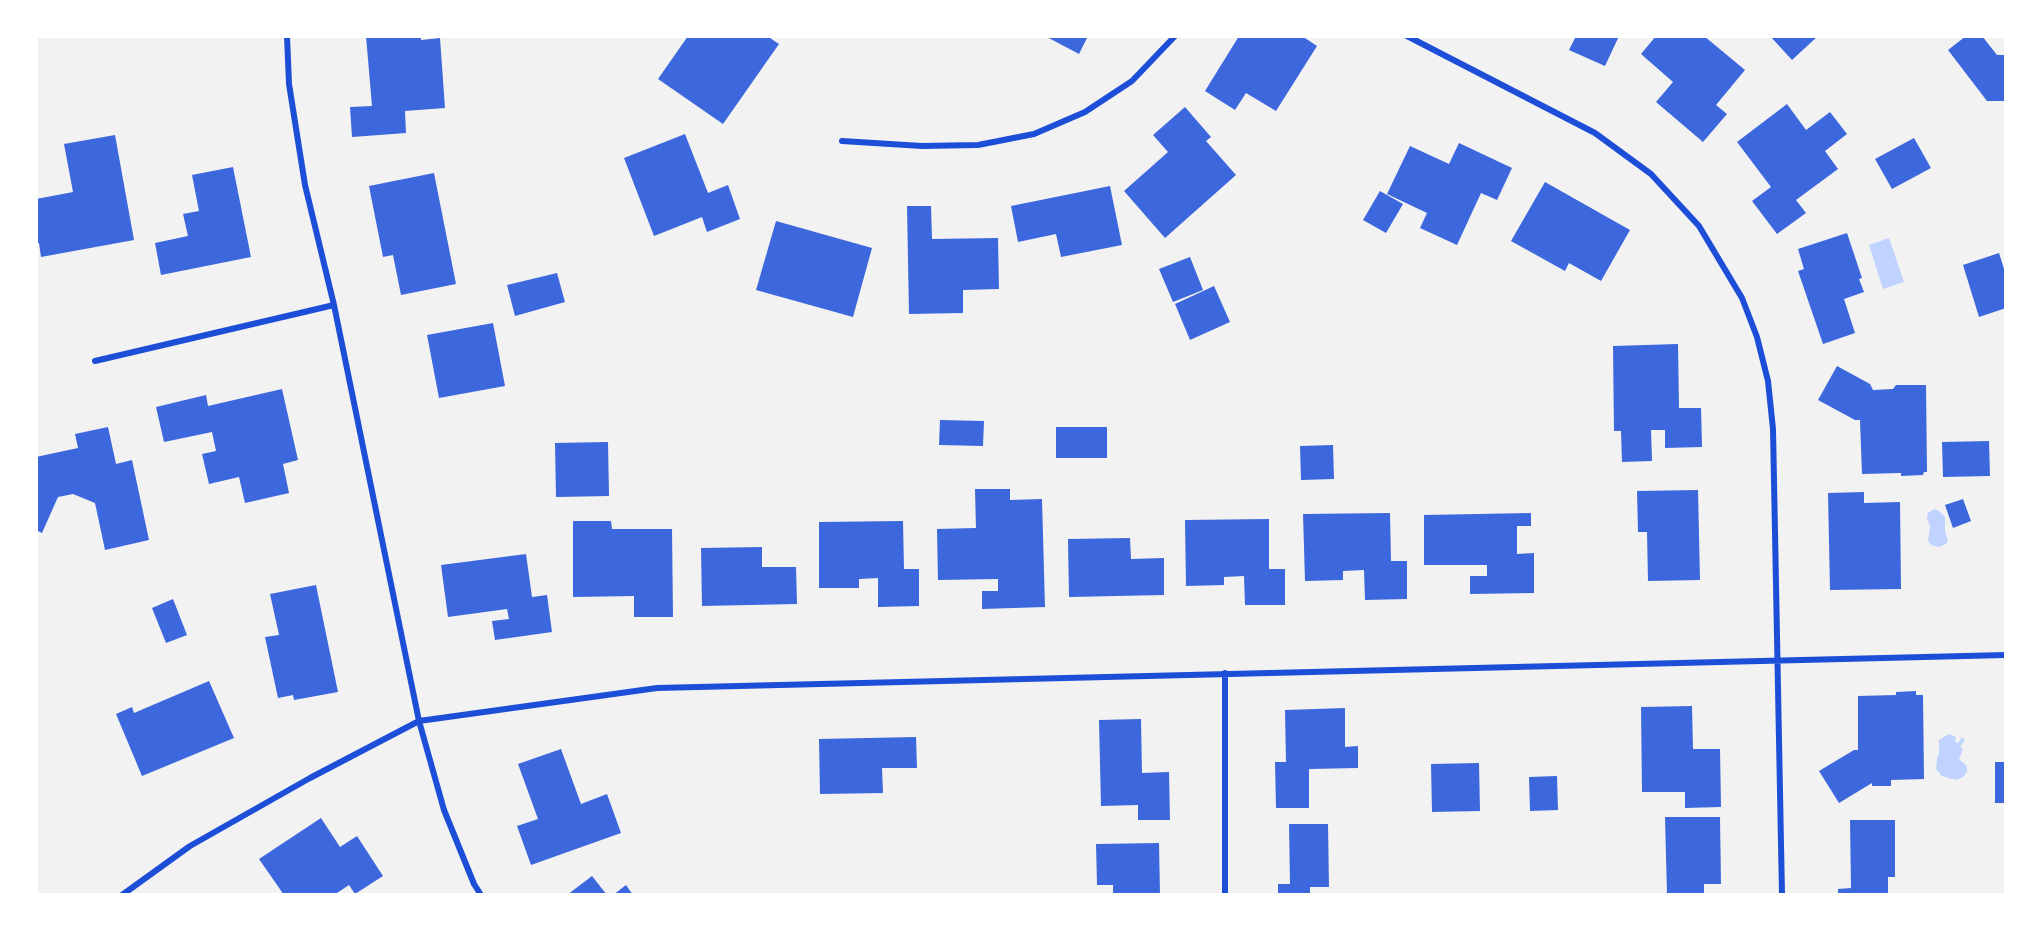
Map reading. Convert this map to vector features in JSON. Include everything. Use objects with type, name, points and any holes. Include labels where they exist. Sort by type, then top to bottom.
[{"type":"street","points":[[287,36],[289,84],[305,185],[334,305],[419,721],[444,810],[474,884],[481,895]]},
{"type":"street","points":[[842,141],[922,146],[978,145],[1034,134],[1085,112],[1132,81],[1175,36]]},
{"type":"street","points":[[1407,36],[1595,133],[1651,174],[1699,226],[1742,298],[1757,337],[1768,381],[1773,429],[1782,895]]},
{"type":"street","points":[[95,361],[334,305]]},
{"type":"street","points":[[122,895],[190,846],[310,778],[419,721],[657,688],[2006,655]]},
{"type":"street","points":[[1225,673],[1225,895]]},
{"type":"water","points":[[1889,238],[1904,282],[1883,289],[1869,245]]},
{"type":"water","points":[[1934,509],[1945,517],[1945,531],[1948,540],[1946,544],[1939,547],[1931,545],[1928,541],[1930,526],[1927,518],[1928,513]]},
{"type":"water","points":[[1949,734],[1956,737],[1955,742],[1958,743],[1962,737],[1965,740],[1960,747],[1963,749],[1959,759],[1967,766],[1967,772],[1956,780],[1942,776],[1936,769],[1939,740]]},
{"type":"building","points":[[366,36],[421,36],[421,40],[440,38],[445,108],[405,111],[406,133],[352,137],[350,107],[372,106]]},
{"type":"building","points":[[688,36],[767,36],[779,44],[723,124],[658,79]]},
{"type":"building","points":[[1045,36],[1088,36],[1079,54]]},
{"type":"building","points":[[1239,36],[1302,36],[1317,46],[1276,111],[1246,93],[1235,110],[1205,91]]},
{"type":"building","points":[[1576,36],[1619,36],[1605,66],[1569,50]]},
{"type":"building","points":[[1656,36],[1704,36],[1745,70],[1716,105],[1727,114],[1703,142],[1656,102],[1673,82],[1641,54]]},
{"type":"building","points":[[1770,36],[1818,36],[1792,60]]},
{"type":"building","points":[[1966,36],[1982,36],[1997,55],[2006,55],[2006,101],[1987,101],[1948,50]]},
{"type":"building","points":[[1787,104],[1806,130],[1830,112],[1847,134],[1825,151],[1838,169],[1796,200],[1806,213],[1777,234],[1752,201],[1771,187],[1737,142]]},
{"type":"building","points":[[1185,107],[1211,137],[1206,141],[1236,175],[1165,238],[1124,191],[1168,152],[1153,135]]},
{"type":"building","points":[[685,134],[708,193],[728,185],[740,219],[707,232],[702,217],[654,236],[624,158]]},
{"type":"building","points":[[115,135],[134,240],[41,257],[39,243],[36,244],[36,199],[73,192],[64,144]]},
{"type":"building","points":[[1914,138],[1931,168],[1892,189],[1875,159]]},
{"type":"building","points":[[1459,143],[1512,168],[1497,200],[1481,193],[1457,245],[1420,228],[1427,213],[1387,194],[1410,146],[1449,164]]},
{"type":"building","points":[[233,167],[251,257],[161,275],[155,243],[188,236],[183,214],[199,211],[192,175]]},
{"type":"building","points":[[434,173],[456,284],[401,295],[393,255],[383,257],[369,186]]},
{"type":"building","points":[[1545,182],[1630,230],[1601,281],[1569,263],[1565,271],[1511,241]]},
{"type":"building","points":[[1110,186],[1122,245],[1061,257],[1056,234],[1018,242],[1011,206]]},
{"type":"building","points":[[1380,191],[1403,204],[1386,233],[1363,220]]},
{"type":"building","points":[[907,206],[931,206],[932,239],[998,238],[999,289],[963,290],[963,313],[909,314]]},
{"type":"building","points":[[776,221],[872,248],[853,317],[756,290]]},
{"type":"building","points":[[1847,233],[1862,278],[1859,279],[1864,292],[1844,299],[1855,333],[1823,344],[1798,271],[1804,269],[1798,249]]},
{"type":"building","points":[[1999,253],[2006,275],[2006,308],[1979,317],[1963,265]]},
{"type":"building","points":[[1190,257],[1203,290],[1173,302],[1159,269]]},
{"type":"building","points":[[557,273],[565,302],[515,316],[507,285]]},
{"type":"building","points":[[1214,286],[1230,322],[1190,340],[1175,304]]},
{"type":"building","points":[[493,323],[505,386],[439,398],[427,335]]},
{"type":"building","points":[[1678,344],[1679,408],[1701,408],[1702,447],[1665,448],[1665,430],[1651,430],[1652,461],[1622,462],[1621,431],[1614,431],[1613,346]]},
{"type":"building","points":[[1837,366],[1870,384],[1873,390],[1893,389],[1896,385],[1926,385],[1927,472],[1923,475],[1901,476],[1901,473],[1862,474],[1860,420],[1855,420],[1818,400]]},
{"type":"building","points":[[282,389],[298,460],[283,464],[289,493],[245,503],[239,477],[209,484],[202,454],[216,451],[212,432],[164,442],[156,407],[206,395],[208,406]]},
{"type":"building","points":[[940,420],[984,421],[983,446],[939,445]]},
{"type":"building","points":[[108,427],[116,464],[132,460],[149,540],[105,550],[95,503],[73,494],[58,497],[42,533],[36,530],[36,457],[78,448],[75,434]]},
{"type":"building","points":[[1056,427],[1107,427],[1107,458],[1056,458]]},
{"type":"building","points":[[1989,441],[1990,476],[1943,477],[1942,442]]},
{"type":"building","points":[[608,442],[609,496],[556,497],[555,443]]},
{"type":"building","points":[[1333,445],[1334,479],[1301,480],[1300,446]]},
{"type":"building","points":[[975,489],[1010,489],[1010,500],[1042,499],[1045,607],[982,609],[982,591],[998,591],[998,579],[938,580],[937,529],[976,528]]},
{"type":"building","points":[[1698,490],[1700,580],[1648,581],[1647,532],[1638,532],[1637,491]]},
{"type":"building","points":[[1864,492],[1864,503],[1900,502],[1901,589],[1830,590],[1828,493]]},
{"type":"building","points":[[1963,499],[1971,521],[1953,528],[1945,505]]},
{"type":"building","points":[[1390,513],[1391,561],[1407,561],[1407,599],[1365,600],[1364,570],[1343,571],[1343,580],[1305,581],[1303,514]]},
{"type":"building","points":[[1531,513],[1531,526],[1517,526],[1517,554],[1534,553],[1534,593],[1470,594],[1470,576],[1487,576],[1487,565],[1424,565],[1424,515]]},
{"type":"building","points":[[1269,519],[1269,569],[1285,569],[1285,605],[1245,605],[1244,576],[1224,577],[1224,585],[1186,586],[1185,520]]},
{"type":"building","points":[[573,521],[611,521],[612,529],[672,529],[673,617],[634,617],[634,596],[573,597]]},
{"type":"building","points":[[903,521],[904,569],[919,569],[919,606],[878,607],[878,578],[859,579],[859,588],[819,588],[819,522]]},
{"type":"building","points":[[1130,538],[1131,559],[1164,558],[1164,595],[1069,597],[1068,539]]},
{"type":"building","points":[[762,547],[762,567],[796,567],[797,604],[702,606],[701,548]]},
{"type":"building","points":[[526,554],[532,597],[547,595],[552,632],[495,640],[492,621],[509,619],[507,609],[448,617],[441,565]]},
{"type":"building","points":[[316,585],[338,692],[294,700],[293,695],[278,698],[265,637],[279,635],[270,594]]},
{"type":"building","points":[[173,599],[187,635],[166,643],[152,608]]},
{"type":"building","points":[[209,681],[234,738],[142,776],[116,714],[132,707],[134,713]]},
{"type":"building","points":[[1916,691],[1916,695],[1923,695],[1924,779],[1891,780],[1891,786],[1872,786],[1872,783],[1839,803],[1819,771],[1854,750],[1858,750],[1858,696],[1896,695],[1896,692]]},
{"type":"building","points":[[1692,706],[1693,749],[1720,749],[1721,807],[1685,808],[1685,792],[1642,792],[1641,707]]},
{"type":"building","points":[[1345,708],[1345,747],[1358,746],[1358,768],[1309,769],[1309,808],[1276,808],[1275,762],[1286,762],[1285,710]]},
{"type":"building","points":[[1141,719],[1142,773],[1169,772],[1170,820],[1138,820],[1138,805],[1101,806],[1099,720]]},
{"type":"building","points":[[916,737],[917,768],[882,768],[883,793],[820,794],[819,739]]},
{"type":"building","points":[[561,749],[581,804],[607,794],[621,833],[531,865],[517,826],[538,819],[518,764]]},
{"type":"building","points":[[1995,762],[2006,762],[2006,803],[1995,803]]},
{"type":"building","points":[[1479,763],[1480,811],[1432,812],[1431,764]]},
{"type":"building","points":[[1557,776],[1558,810],[1530,811],[1529,777]]},
{"type":"building","points":[[1665,817],[1720,817],[1721,884],[1704,884],[1704,895],[1667,895]]},
{"type":"building","points":[[321,818],[340,847],[357,836],[383,876],[355,894],[349,885],[334,895],[284,895],[259,859]]},
{"type":"building","points":[[1850,820],[1895,820],[1895,877],[1888,877],[1888,895],[1838,895],[1838,889],[1851,888]]},
{"type":"building","points":[[1289,824],[1328,824],[1329,887],[1310,887],[1310,895],[1278,895],[1278,884],[1290,884]]},
{"type":"building","points":[[1159,843],[1160,895],[1113,895],[1113,885],[1097,885],[1096,844]]},
{"type":"building","points":[[592,876],[607,895],[567,895]]},
{"type":"building","points":[[626,885],[633,895],[613,895]]}]
